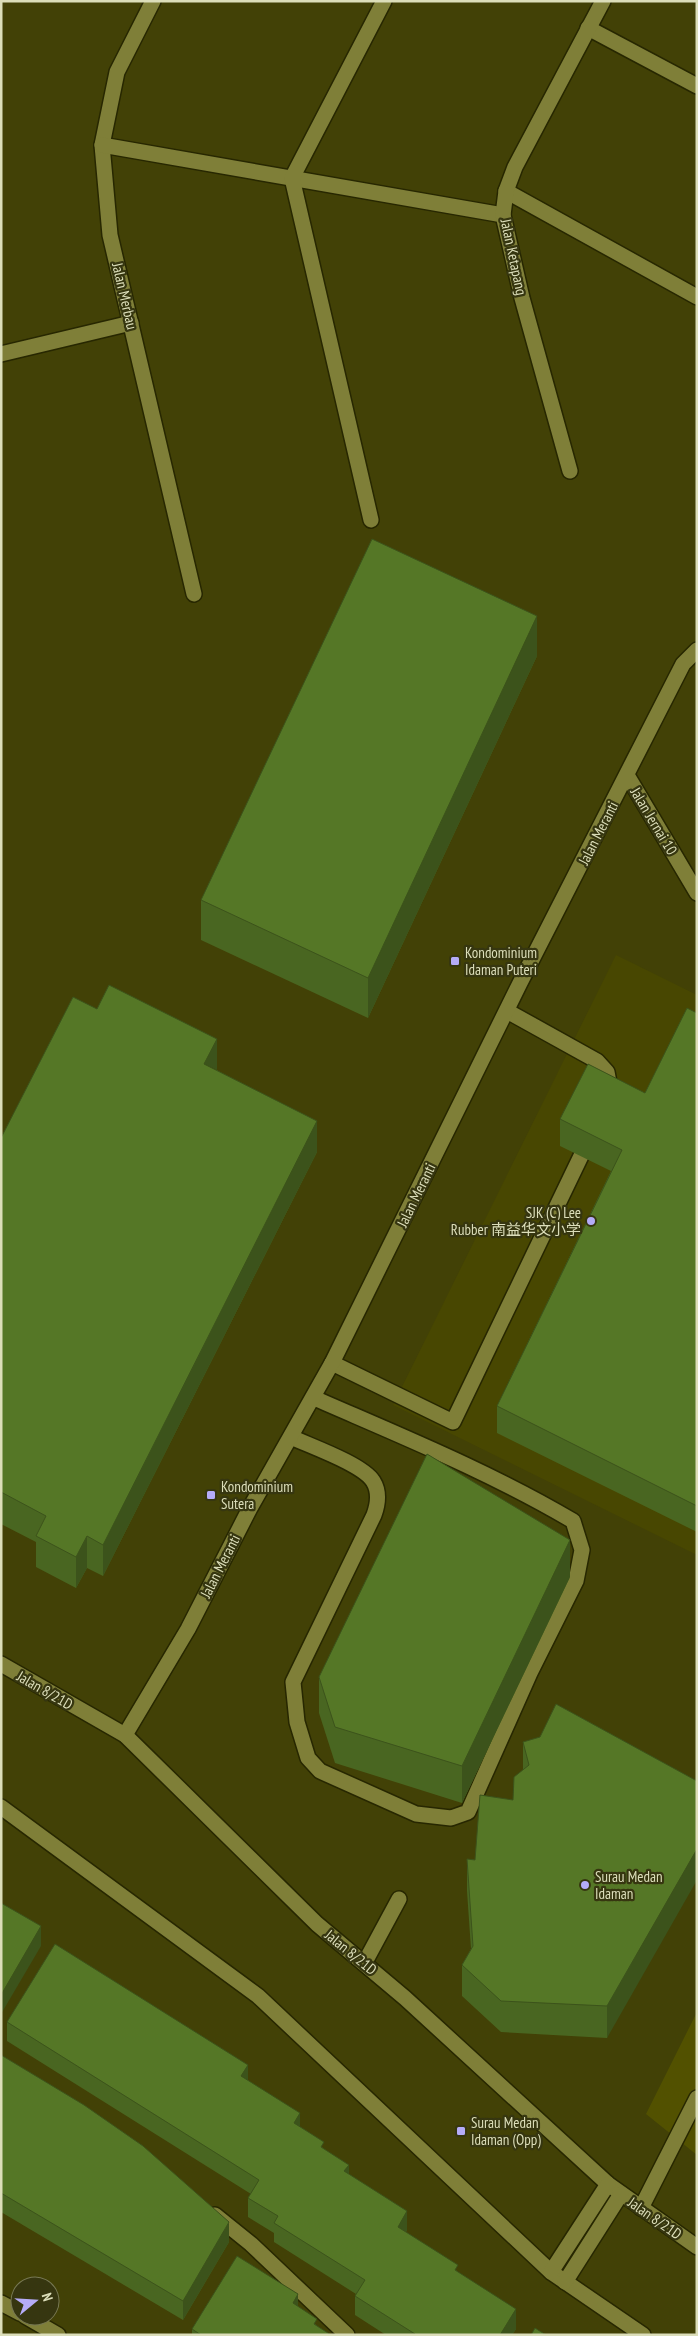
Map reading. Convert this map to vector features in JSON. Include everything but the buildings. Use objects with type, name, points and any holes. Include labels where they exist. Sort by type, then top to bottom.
[{"type":"street","name":"Jalan Merbau","points":[[153,1],[117,72],[102,145],[110,235],[194,594]]},
{"type":"street","points":[[371,520],[292,178],[384,1]]},
{"type":"street","name":"Jalan Ketapang","points":[[570,471],[522,298],[503,215],[506,191],[516,167],[602,1]]},
{"type":"street","points":[[588,28],[697,86]]},
{"type":"street","points":[[102,145],[503,215]]},
{"type":"street","points":[[506,191],[697,297]]},
{"type":"street","points":[[1,354],[132,323]]},
{"type":"street","name":"Jalan Meranti","points":[[124,1735],[188,1629],[250,1508],[314,1398],[683,664],[697,650]]},
{"type":"street","name":"Jalan Jernai 10","points":[[627,775],[697,892]]},
{"type":"street","points":[[507,1011],[597,1061],[607,1072],[612,1088],[609,1101]]},
{"type":"street","points":[[332,1363],[453,1422],[581,1156]]},
{"type":"street","points":[[291,1437],[353,1465],[373,1481],[379,1501],[293,1682],[297,1722],[308,1758],[320,1771],[416,1814],[451,1818],[468,1812],[530,1673],[576,1581],[582,1550],[573,1521],[536,1499],[440,1453],[314,1398]]},
{"type":"street","name":"Jalan 8/21D","points":[[1,1664],[124,1735],[317,1924],[365,1962],[608,2184],[697,2247]]},
{"type":"street","points":[[1,1807],[258,1996],[551,2272],[643,2335]]},
{"type":"street","points":[[365,1962],[399,1899]]},
{"type":"street","points":[[641,2208],[697,2098]]},
{"type":"street","points":[[551,2272],[608,2184]]},
{"type":"street","points":[[565,2282],[621,2194]]},
{"type":"street","points":[[205,2207],[251,2244],[347,2335]]},
{"type":"street","points":[[42,2326],[58,2335]]},
{"type":"shaded area","name":"SJK (C) Lee Rubber 南益华文小学","points":[[616,955],[697,995],[697,1555],[393,1405]]},
{"type":"shaded area","points":[[697,2012],[697,2155],[646,2114]]},
{"type":"place","name":"Kondominium Idaman Puteri","points":[[455,961]]},
{"type":"place","name":"SJK (C) Lee Rubber 南益华文小学","points":[[591,1221]]},
{"type":"place","name":"Kondominium Sutera","points":[[211,1495]]},
{"type":"place","name":"Surau Medan Idaman","points":[[585,1885]]},
{"type":"place","name":"Surau Medan Idaman (Opp)","points":[[461,2131]]}]
